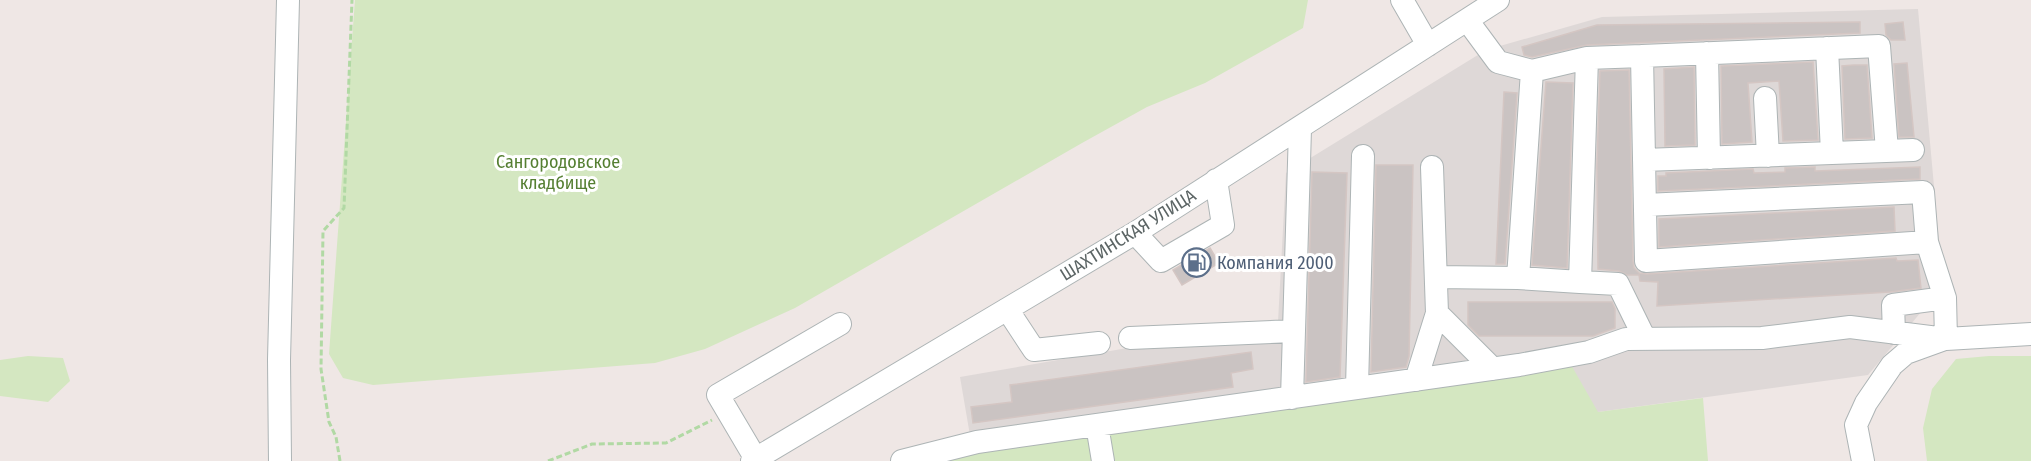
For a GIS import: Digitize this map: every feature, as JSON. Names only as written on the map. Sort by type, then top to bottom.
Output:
[{"type":"street","points":[[279,461],[282,167],[288,0]]},
{"type":"street","points":[[1402,0],[1428,45]]},
{"type":"street","name":"ШАХТИНСКАЯ УЛИЦА","points":[[755,460],[1135,233],[1498,0]]},
{"type":"street","points":[[1467,20],[1497,62],[1532,71],[1587,58],[1879,46],[1887,151]]},
{"type":"street","points":[[1827,48],[1832,153]]},
{"type":"street","points":[[1707,54],[1709,158]]},
{"type":"street","points":[[1642,56],[1646,261],[1928,242]]},
{"type":"street","points":[[1580,282],[1587,58]]},
{"type":"street","points":[[1518,278],[1532,71]]},
{"type":"street","points":[[1766,98],[1768,156]]},
{"type":"street","points":[[1292,398],[1300,129]]},
{"type":"street","points":[[1644,160],[1913,150]]},
{"type":"street","points":[[1357,388],[1364,156]]},
{"type":"street","points":[[1416,380],[1437,313],[1432,167]]},
{"type":"street","points":[[1135,233],[1161,261],[1223,225],[1216,180]]},
{"type":"street","points":[[1645,205],[1923,192],[1928,242],[1945,298],[1946,339]]},
{"type":"street","points":[[1436,277],[1518,278],[1618,284],[1645,339]]},
{"type":"street","points":[[1894,333],[1893,305],[1945,298]]},
{"type":"street","points":[[1007,309],[1034,350],[1099,343]]},
{"type":"street","points":[[1437,313],[1492,369]]},
{"type":"street","points":[[755,460],[718,395],[840,324]]},
{"type":"street","points":[[902,461],[977,442],[1492,369],[1588,352],[1626,339],[1762,338],[1850,327],[1946,339],[2031,334]]},
{"type":"street","points":[[1131,338],[1293,331]]},
{"type":"street","points":[[1863,461],[1856,424],[1866,403],[1892,365],[1906,353],[1946,339]]},
{"type":"street","points":[[1097,425],[1103,461]]},
{"type":"path","points":[[340,461],[336,437],[329,422],[321,369],[323,231],[344,208],[352,0]]},
{"type":"path","points":[[548,461],[592,444],[666,443],[728,411]]},
{"type":"shaded area","points":[[1918,9],[1943,286],[1868,375],[1598,412],[973,453],[960,377],[1278,322],[1286,173],[1486,50],[1602,17]]},
{"type":"green space","name":"Сангородовское кладбище","points":[[355,0],[1308,0],[1303,28],[1205,83],[1147,107],[795,308],[705,349],[655,363],[373,385],[343,378],[329,354]]},
{"type":"green space","points":[[28,356],[63,358],[70,381],[48,402],[0,396],[0,360]]},
{"type":"green space","points":[[2031,356],[2031,461],[1927,461],[1923,428],[1932,389],[1956,359]]},
{"type":"green space","points":[[1570,363],[1598,412],[1703,398],[1708,461],[945,461],[973,453]]},
{"type":"building","points":[[1860,22],[1860,33],[1587,45],[1532,57],[1524,55],[1522,47],[1597,25]]},
{"type":"building","points":[[1903,22],[1905,40],[1891,40],[1886,35],[1885,24]]},
{"type":"building","points":[[1813,62],[1818,140],[1783,141],[1779,81],[1748,83],[1752,142],[1722,144],[1721,66]]},
{"type":"building","points":[[1907,63],[1914,137],[1899,137],[1894,64]]},
{"type":"building","points":[[1867,65],[1872,138],[1845,139],[1842,66]]},
{"type":"building","points":[[1694,67],[1695,145],[1665,146],[1664,69]]},
{"type":"building","points":[[1629,70],[1633,261],[1634,268],[1639,273],[1896,258],[1897,261],[1918,260],[1921,288],[1890,292],[1657,306],[1658,282],[1640,281],[1639,275],[1598,269],[1597,166],[1600,71]]},
{"type":"building","points":[[1546,82],[1573,83],[1567,268],[1532,265]]},
{"type":"building","points":[[1504,92],[1517,93],[1505,264],[1496,264]]},
{"type":"building","points":[[1376,165],[1413,165],[1409,356],[1406,367],[1371,372]]},
{"type":"building","points":[[1815,167],[1815,171],[1920,167],[1920,179],[1658,191],[1658,176],[1666,176],[1666,173],[1753,169],[1754,173],[1785,172],[1785,168]]},
{"type":"building","points":[[1312,172],[1347,173],[1340,377],[1306,382]]},
{"type":"building","points":[[1894,207],[1895,231],[1659,247],[1659,219]]},
{"type":"building","points":[[1210,248],[1219,263],[1182,285],[1173,270]]},
{"type":"building","points":[[1468,302],[1612,302],[1615,309],[1615,328],[1593,336],[1479,336],[1468,325]]},
{"type":"building","points":[[1251,352],[1253,369],[1231,373],[1233,387],[973,423],[971,407],[1012,402],[1010,385]]},
{"type":"place","name":"Компания 2000","points":[[1196,263]]}]
